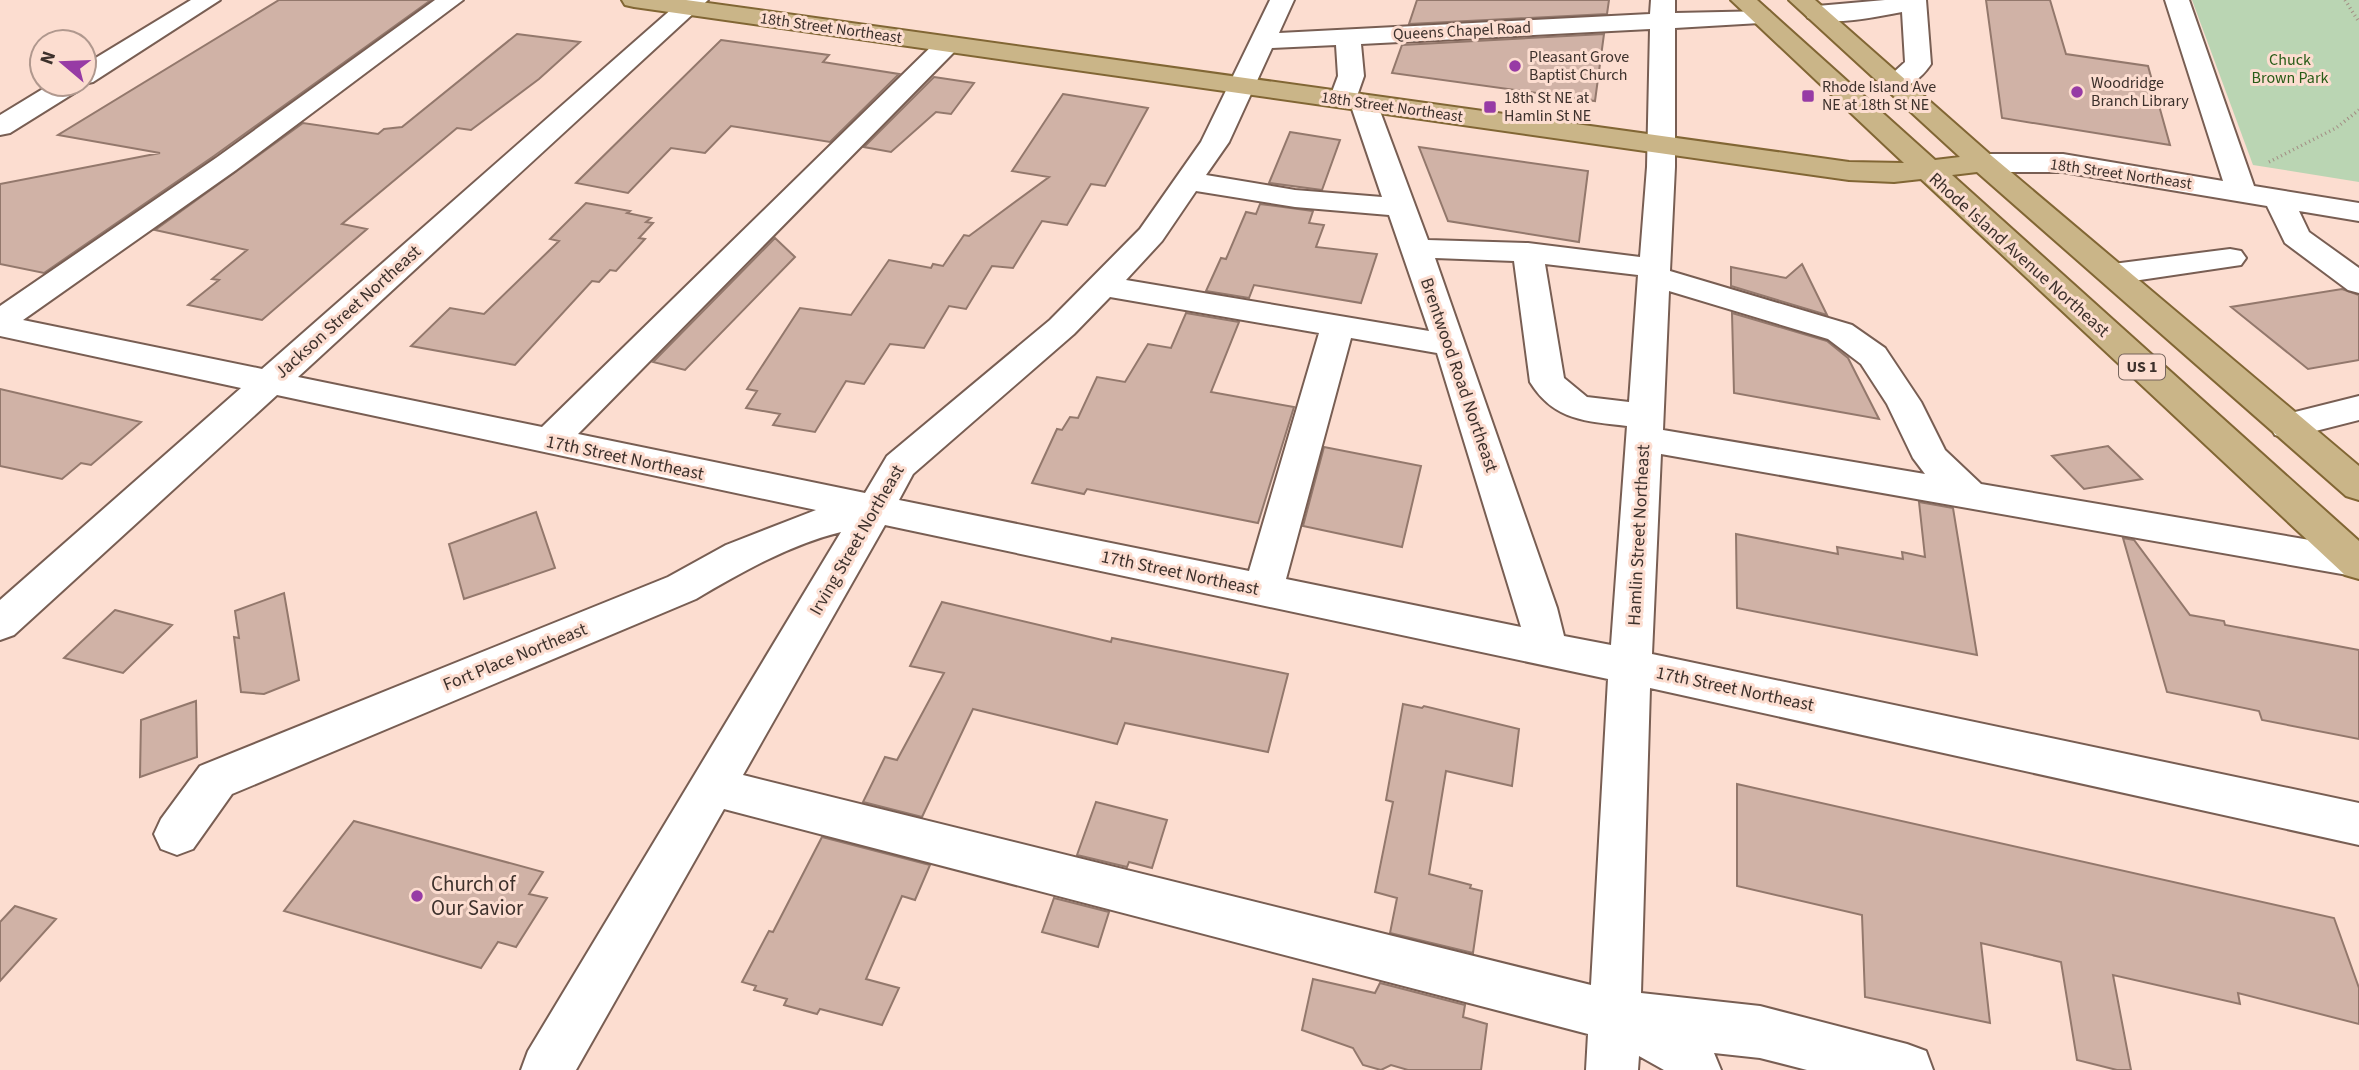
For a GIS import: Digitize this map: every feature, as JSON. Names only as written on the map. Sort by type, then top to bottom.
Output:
[{"type":"main road","name":"18th Street Northeast","points":[[634,0],[692,4],[948,44],[1878,173],[1983,163]]},
{"type":"main road","points":[[1809,6],[1983,163],[2359,487]]},
{"type":"main road","name":"Rhode Island Avenue Northeast","points":[[1751,8],[2358,563]]},
{"type":"street","points":[[98,67],[208,0]]},
{"type":"street","points":[[0,324],[451,0]]},
{"type":"street","name":"Irving Street Northeast","points":[[547,1070],[907,457],[1041,347],[1105,286],[1151,235],[1215,142],[1282,0]]},
{"type":"street","points":[[2177,0],[2242,193]]},
{"type":"street","points":[[1809,6],[1855,12],[1914,2],[1919,64],[1896,82]]},
{"type":"street","name":"Jackson Street Northeast","points":[[0,624],[16,591],[269,382],[692,4]]},
{"type":"street","points":[[1662,11],[1751,8]]},
{"type":"street","name":"Queens Chapel Road","points":[[1264,41],[1348,36],[1473,20],[1662,11]]},
{"type":"street","name":"Hamlin Street Northeast","points":[[1612,1070],[1630,666],[1662,145],[1662,11]]},
{"type":"street","points":[[1348,36],[1353,101]]},
{"type":"street","points":[[548,442],[948,44]]},
{"type":"street","points":[[0,127],[47,98]]},
{"type":"street","name":"Brentwood Road Northeast","points":[[1353,101],[1401,206],[1451,345],[1537,608],[1546,649]]},
{"type":"street","name":"18th Street Northeast","points":[[1983,163],[2063,163],[2359,212]]},
{"type":"street","points":[[1190,181],[1254,194],[1339,205],[1401,206]]},
{"type":"street","points":[[2279,199],[2295,237],[2359,283]]},
{"type":"street","points":[[1416,249],[1453,247],[1528,252],[1655,272],[1840,332],[1873,356],[1904,402],[1931,458],[1970,496]]},
{"type":"street","points":[[1528,252],[1547,382],[1577,408],[1646,428],[1970,496],[2358,563]]},
{"type":"street","points":[[2113,274],[2230,258]]},
{"type":"street","points":[[1105,286],[1451,345]]},
{"type":"street","name":"17th Street Northeast","points":[[0,324],[548,442],[1630,666],[2359,824]]},
{"type":"street","points":[[1263,590],[1338,326]]},
{"type":"street","points":[[2288,426],[2359,408]]},
{"type":"street","name":"Fort Place Northeast","points":[[177,834],[216,780],[682,588],[740,555],[808,526],[876,510]]},
{"type":"street","points":[[713,787],[1615,1016],[1760,1032],[1907,1070]]},
{"type":"street","points":[[1615,1016],[1681,1050],[1695,1070]]},
{"type":"path","points":[[2345,0],[2359,22]]},
{"type":"path","points":[[2260,166],[2336,128],[2359,110]]},
{"type":"green space","name":"Chuck Brown Park","points":[[2192,0],[2359,0],[2359,182],[2253,165]]},
{"type":"building","points":[[279,0],[431,0],[214,156],[44,273],[0,264],[0,184],[160,153],[58,135]]},
{"type":"building","points":[[1417,0],[1609,0],[1607,14],[1409,24]]},
{"type":"building","name":"Woodridge Branch Library","points":[[1986,0],[2050,0],[2066,54],[2148,66],[2170,145],[2002,118]]},
{"type":"building","points":[[517,34],[580,42],[539,79],[471,130],[457,128],[342,224],[367,229],[262,320],[188,305],[219,280],[212,279],[247,250],[155,230],[303,123],[378,134],[384,129],[402,127]]},
{"type":"building","points":[[1604,34],[1595,101],[1392,73],[1402,45]]},
{"type":"building","points":[[721,40],[829,55],[823,62],[899,74],[830,142],[731,126],[705,153],[671,148],[628,193],[576,183]]},
{"type":"building","points":[[934,77],[974,83],[951,114],[936,112],[891,152],[864,147]]},
{"type":"building","points":[[1063,94],[1148,108],[1105,186],[1091,184],[1067,225],[1042,221],[1013,268],[992,266],[966,309],[949,306],[924,348],[890,344],[864,384],[846,381],[815,432],[773,425],[780,414],[746,408],[757,391],[747,389],[800,308],[851,315],[889,260],[931,268],[933,264],[943,266],[964,235],[969,236],[1049,177],[1012,171]]},
{"type":"building","points":[[1290,132],[1340,140],[1322,190],[1269,183]]},
{"type":"building","points":[[1419,147],[1588,171],[1579,242],[1448,221]]},
{"type":"building","points":[[586,203],[630,211],[627,213],[651,218],[646,222],[653,223],[639,238],[645,239],[616,271],[610,270],[599,282],[592,281],[515,365],[411,346],[450,308],[484,314],[559,241],[550,239]]},
{"type":"building","points":[[1260,204],[1313,211],[1309,223],[1324,225],[1316,247],[1377,254],[1361,303],[1254,285],[1249,298],[1206,291],[1221,258],[1226,259],[1246,212],[1256,214]]},
{"type":"building","points":[[775,238],[795,257],[685,370],[653,362]]},
{"type":"building","points":[[1802,264],[1827,315],[1731,286],[1731,267],[1786,278]]},
{"type":"building","points":[[2342,289],[2359,295],[2359,360],[2308,369],[2231,307]]},
{"type":"building","points":[[1186,313],[1239,322],[1211,392],[1294,407],[1258,523],[1087,489],[1084,494],[1032,483],[1057,429],[1062,430],[1070,417],[1078,418],[1097,377],[1125,382],[1148,344],[1171,348]]},
{"type":"building","points":[[1732,313],[1827,341],[1848,358],[1879,419],[1734,393]]},
{"type":"building","points":[[0,389],[141,422],[91,465],[81,463],[62,479],[0,466]]},
{"type":"building","points":[[2108,446],[2142,479],[2084,489],[2052,456]]},
{"type":"building","points":[[1324,447],[1421,466],[1402,547],[1303,526]]},
{"type":"building","points":[[1919,502],[1953,508],[1977,655],[1737,608],[1736,534],[1838,554],[1837,547],[1903,559],[1902,552],[1925,557]]},
{"type":"building","points":[[536,512],[555,568],[464,599],[449,544]]},
{"type":"building","points":[[2123,538],[2134,540],[2190,615],[2224,621],[2225,625],[2359,650],[2359,739],[2262,720],[2259,711],[2167,692]]},
{"type":"building","points":[[284,593],[299,680],[264,694],[241,692],[234,637],[239,638],[235,611]]},
{"type":"building","points":[[942,602],[1111,642],[1112,638],[1288,674],[1268,752],[1125,723],[1117,744],[973,709],[922,817],[863,802],[885,757],[897,760],[944,673],[910,666]]},
{"type":"building","points":[[115,610],[172,625],[123,673],[64,658]]},
{"type":"building","points":[[196,701],[197,757],[140,777],[141,720]]},
{"type":"building","points":[[1403,704],[1422,708],[1424,706],[1519,729],[1512,786],[1446,771],[1429,874],[1471,885],[1470,888],[1482,891],[1473,953],[1390,933],[1397,898],[1375,892],[1393,802],[1386,800]]},
{"type":"building","points":[[1737,784],[2334,918],[2359,988],[2359,1024],[2238,993],[2240,1004],[2113,975],[2131,1070],[2117,1070],[2077,1060],[2061,962],[1981,943],[1990,1023],[1865,997],[1862,915],[1737,886]]},
{"type":"building","points":[[1096,802],[1167,820],[1152,868],[1129,862],[1127,867],[1077,855]]},
{"type":"building","name":"Church of Our Savior","points":[[354,821],[543,872],[529,894],[547,898],[516,947],[498,942],[481,968],[284,911]]},
{"type":"building","points":[[822,837],[930,865],[915,900],[902,896],[866,979],[899,988],[882,1025],[820,1009],[817,1014],[784,1005],[787,999],[754,990],[756,986],[742,982],[769,931],[773,932]]},
{"type":"building","points":[[1054,898],[1109,912],[1098,947],[1042,932]]},
{"type":"building","points":[[15,906],[56,919],[0,981],[0,922]]},
{"type":"building","points":[[1313,979],[1375,993],[1380,983],[1465,1005],[1463,1017],[1487,1024],[1481,1070],[1408,1070],[1391,1065],[1381,1070],[1363,1065],[1353,1048],[1302,1030]]},
{"type":"place","name":"Pleasant Grove Baptist Church","points":[[1515,66]]},
{"type":"place","name":"Woodridge Branch Library","points":[[2077,92]]},
{"type":"place","name":"Rhode Island Ave NE at 18th St NE","points":[[1808,96]]},
{"type":"place","name":"18th St NE at Hamlin St NE","points":[[1490,107]]},
{"type":"place","name":"Church of Our Savior","points":[[417,896]]}]
